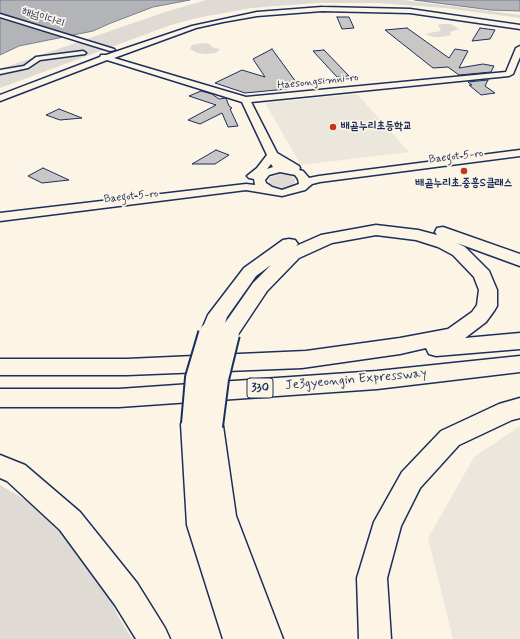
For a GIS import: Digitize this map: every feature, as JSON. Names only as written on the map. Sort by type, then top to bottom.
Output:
[{"type":"highway","points":[[239,639],[201,525],[202,425],[217,379],[219,334],[218,315],[250,272],[287,245],[319,232],[359,225],[392,223],[446,233],[520,260]]},
{"type":"highway","points":[[219,334],[260,287],[293,254],[328,239],[376,230],[418,235],[444,243],[459,251],[483,275],[488,290],[487,306],[479,317],[454,336],[400,346],[302,360]]},
{"type":"highway","name":"Je3gyeongin Expressway","points":[[0,367],[127,367],[302,360],[520,341]]},
{"type":"highway","name":"Je3gyeongin Expressway","points":[[0,398],[119,398],[377,380],[520,364]]},
{"type":"highway","points":[[375,639],[372,578],[388,522],[411,480],[450,438],[507,411],[520,408]]},
{"type":"highway","points":[[202,425],[222,516],[267,639]]},
{"type":"highway","points":[[0,466],[16,473],[70,521],[126,594],[154,639]]},
{"type":"street","points":[[0,90],[188,23],[244,11],[285,6],[335,4],[404,7],[464,12],[520,19]]},
{"type":"street","points":[[0,98],[194,27],[223,20],[289,10],[372,8],[410,11],[520,27]]},
{"type":"street","name":"해넘이다리","points":[[0,15],[79,41],[112,50]]},
{"type":"street","name":"Haesongsimni-ro","points":[[97,55],[246,100],[512,76],[520,48]]},
{"type":"street","points":[[0,72],[24,67],[38,58],[84,53]]},
{"type":"street","points":[[246,100],[279,169]]},
{"type":"street","name":"Baegot 5-ro","points":[[133,200],[246,187],[265,189],[274,192],[289,192],[296,191],[304,184],[319,178],[351,172],[520,150]]},
{"type":"street","name":"Baegot 5-ro","points":[[0,218],[231,185],[251,181],[261,177],[265,173],[279,169],[315,174],[351,172],[520,153]]},
{"type":"street","points":[[272,155],[290,166],[308,171],[351,172]]},
{"type":"street","points":[[133,200],[239,182],[256,174],[272,155]]},
{"type":"street","points":[[297,172],[303,177],[304,184]]},
{"type":"street","name":"Baegot 5-ro","points":[[0,212],[247,190],[258,190],[274,195],[292,196],[319,182],[351,172]]},
{"type":"street","points":[[261,177],[260,184],[265,189]]},
{"type":"shaded area","points":[[0,0],[190,0],[153,7],[93,31],[19,46],[0,55]]},
{"type":"shaded area","points":[[206,0],[403,0],[520,15],[520,18],[445,8],[377,3],[317,3],[251,8],[197,18],[171,25],[0,88],[0,69],[165,12]]},
{"type":"shaded area","points":[[415,0],[520,0],[520,11],[491,10]]},
{"type":"shaded area","points":[[440,24],[451,24],[459,29],[450,32],[451,35],[442,37],[433,37],[425,34],[440,31],[441,29],[438,26]]},
{"type":"shaded area","points":[[203,43],[220,49],[216,53],[206,54],[197,53],[190,49],[192,45]]},
{"type":"shaded area","name":"배곧누리초등학교","points":[[357,94],[409,152],[301,165],[265,103]]},
{"type":"shaded area","points":[[280,174],[292,176],[295,179],[295,183],[290,187],[282,188],[269,184],[269,178]]},
{"type":"shaded area","points":[[520,426],[520,639],[453,639],[428,538],[474,457]]},
{"type":"shaded area","points":[[0,485],[31,503],[57,522],[105,587],[118,616],[132,639],[0,639]]},
{"type":"building","points":[[337,17],[349,17],[354,28],[342,29]]},
{"type":"building","points":[[407,28],[449,58],[455,49],[468,51],[459,68],[483,64],[494,66],[491,72],[459,75],[448,67],[433,68],[385,30]]},
{"type":"building","points":[[480,28],[495,30],[490,39],[472,41]]},
{"type":"building","points":[[272,49],[296,82],[286,83],[289,87],[285,88],[287,89],[245,93],[215,83],[242,70],[265,77],[253,59]]},
{"type":"building","points":[[324,50],[349,76],[337,77],[313,51]]},
{"type":"building","points":[[488,80],[485,86],[495,93],[481,95],[469,85],[472,85],[468,82]]},
{"type":"building","points":[[201,91],[212,94],[219,99],[226,98],[229,106],[232,108],[230,109],[238,126],[228,127],[222,113],[200,124],[188,120],[216,105],[189,96]]},
{"type":"building","points":[[59,109],[82,118],[60,120],[46,115]]},
{"type":"building","points":[[216,150],[229,155],[215,164],[192,164]]},
{"type":"building","points":[[43,168],[69,180],[42,183],[28,176]]},
{"type":"place","name":"배곧누리초등학교","points":[[333,127]]},
{"type":"place","name":"배곧누리초.중흥S클래스","points":[[464,171]]}]
